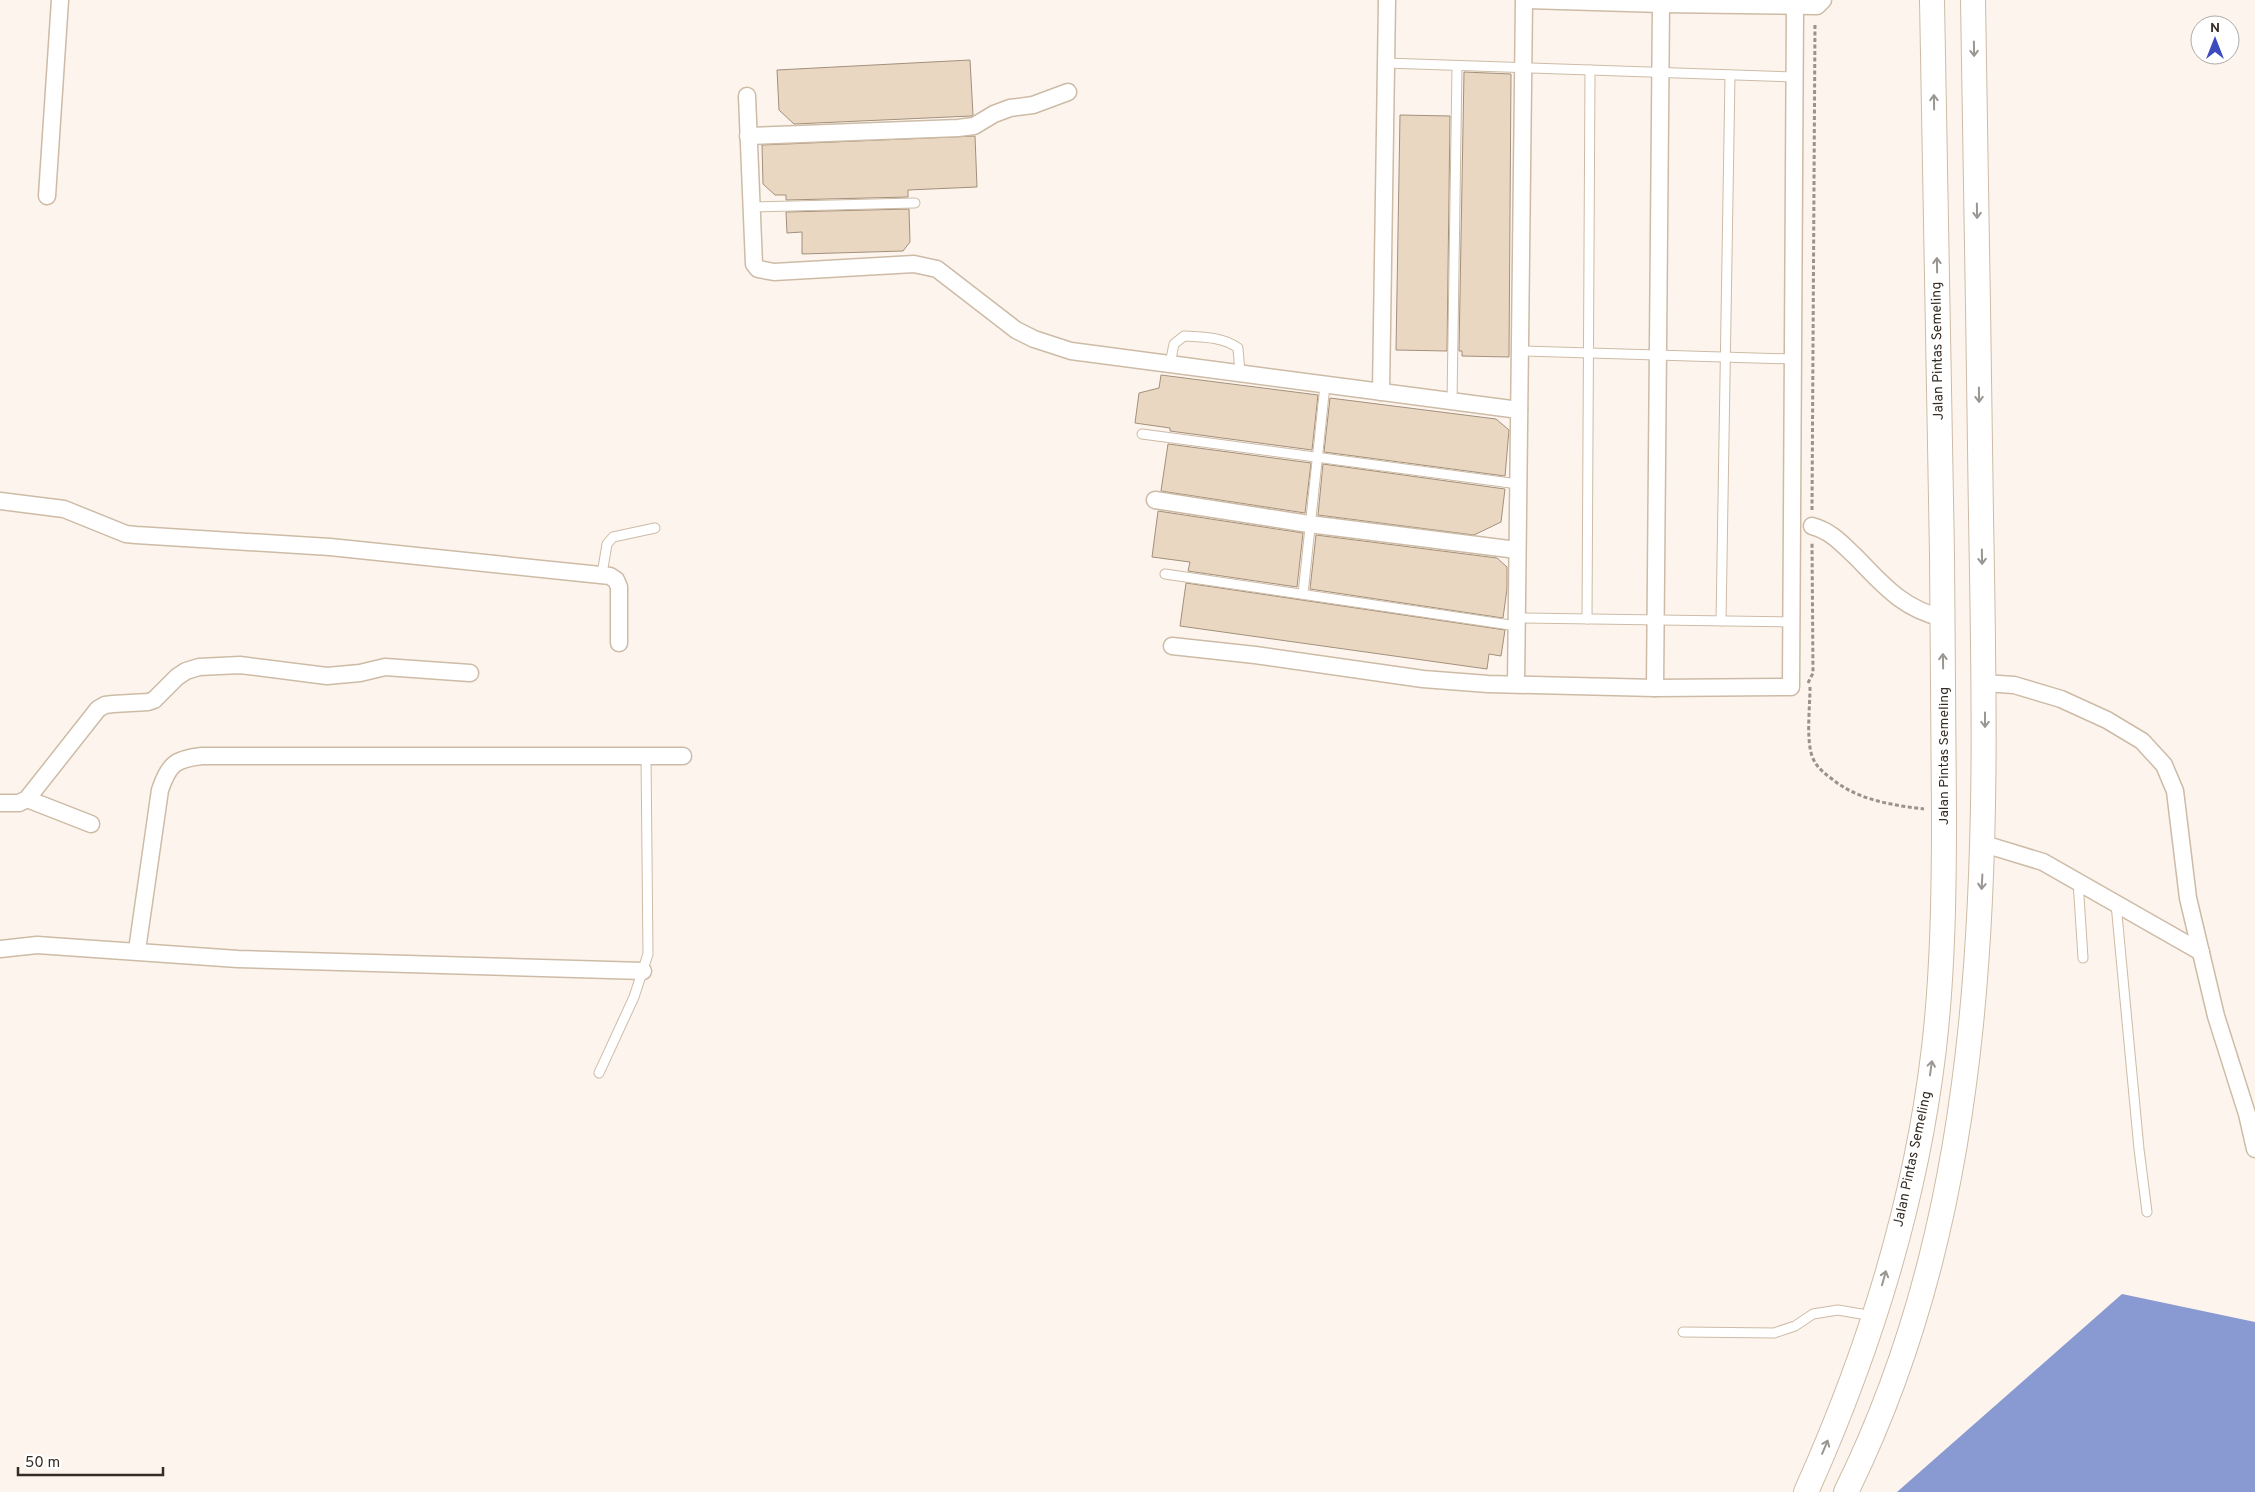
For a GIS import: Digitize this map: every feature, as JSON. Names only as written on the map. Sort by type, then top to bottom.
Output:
[{"type":"main road","name":"Jalan Pintas Semeling","points":[[1806,1492],[1832,1430],[1873,1316],[1913,1170],[1934,1050],[1941,962],[1944,810],[1932,0]]},
{"type":"main road","points":[[1846,1492],[1884,1406],[1910,1329],[1931,1252],[1964,1093],[1973,1008],[1984,844],[1984,683],[1973,0]]},
{"type":"street","points":[[47,196],[60,0]]},
{"type":"street","points":[[1381,392],[1387,0]]},
{"type":"street","points":[[1516,684],[1525,0],[1794,6],[1820,3]]},
{"type":"street","points":[[1656,688],[1661,4]]},
{"type":"street","points":[[1172,646],[1423,679],[1656,688],[1791,687],[1791,359],[1796,77],[1794,6]]},
{"type":"street","points":[[748,136],[974,126],[994,114],[1010,108],[1033,105],[1068,92]]},
{"type":"street","points":[[747,96],[750,207],[754,264],[758,269],[774,272],[914,264],[927,265],[937,269],[1016,330],[1034,339],[1071,351],[1519,410]]},
{"type":"street","points":[[1155,500],[1309,524],[1517,550]]},
{"type":"street","points":[[0,501],[64,509],[79,513],[114,529],[136,535],[330,547],[602,574],[616,580],[619,587],[619,643]]},
{"type":"street","points":[[1812,526],[1836,537],[1890,592],[1913,608],[1942,618]]},
{"type":"street","points":[[0,803],[18,803],[27,799],[98,709],[104,705],[154,700],[186,670],[199,667],[240,665],[327,676],[360,673],[385,667],[470,673]]},
{"type":"street","points":[[1984,683],[2014,685],[2061,699],[2107,720],[2142,741],[2164,765],[2175,791],[2188,898],[2216,1016],[2247,1114],[2255,1149]]},
{"type":"street","points":[[137,950],[160,790],[168,768],[176,762],[202,756],[683,756]]},
{"type":"street","points":[[27,799],[91,824]]},
{"type":"street","points":[[1984,844],[2043,862],[2201,952]]},
{"type":"street","points":[[0,949],[38,945],[137,950],[238,959],[643,970]]},
{"type":"lane","points":[[1386,63],[1796,77]]},
{"type":"lane","points":[[1452,402],[1457,66]]},
{"type":"lane","points":[[1587,619],[1590,70]]},
{"type":"lane","points":[[1721,621],[1730,75]]},
{"type":"lane","points":[[750,207],[915,204]]},
{"type":"lane","points":[[1170,364],[1174,344],[1184,336],[1203,337],[1230,342],[1238,348],[1240,373]]},
{"type":"lane","points":[[1520,351],[1791,359]]},
{"type":"lane","points":[[1303,594],[1325,385]]},
{"type":"lane","points":[[1142,434],[1518,484]]},
{"type":"lane","points":[[602,574],[607,544],[612,536],[655,528]]},
{"type":"lane","points":[[1166,574],[1517,622],[1587,619],[1791,622]]},
{"type":"lane","points":[[599,1073],[634,997],[648,954],[646,756]]},
{"type":"lane","points":[[2078,881],[2083,958]]},
{"type":"lane","points":[[2116,904],[2138,1139],[2147,1212]]},
{"type":"lane","points":[[1683,1332],[1774,1333],[1794,1326],[1813,1314],[1838,1310],[1873,1316]]},
{"type":"path","points":[[1820,3],[1812,526],[1813,673],[1810,682],[1812,756],[1819,769],[1845,790],[1865,798],[1889,804],[1944,810]]},
{"type":"path","points":[[1791,687],[1806,685],[1810,682]]},
{"type":"water","points":[[2122,1294],[2255,1322],[2255,1492],[1897,1492]]},
{"type":"building","points":[[970,60],[973,115],[971,116],[794,124],[779,110],[777,70]]},
{"type":"building","points":[[1464,72],[1511,74],[1509,357],[1462,356],[1462,351],[1459,351]]},
{"type":"building","points":[[1400,115],[1450,116],[1447,351],[1396,350]]},
{"type":"building","points":[[975,136],[977,187],[908,190],[908,197],[786,200],[786,195],[775,195],[763,184],[762,145]]},
{"type":"building","points":[[909,209],[910,242],[903,251],[802,254],[802,232],[787,233],[786,212]]},
{"type":"building","points":[[1161,375],[1318,395],[1312,450],[1170,431],[1170,428],[1135,423],[1139,393],[1159,388]]},
{"type":"building","points":[[1330,398],[1496,419],[1509,430],[1505,476],[1324,452]]},
{"type":"building","points":[[1168,444],[1311,463],[1305,513],[1161,491]]},
{"type":"building","points":[[1323,464],[1505,489],[1501,522],[1474,535],[1318,515]]},
{"type":"building","points":[[1158,511],[1303,533],[1297,587],[1188,571],[1190,562],[1152,557]]},
{"type":"building","points":[[1316,535],[1497,558],[1507,567],[1507,589],[1503,618],[1310,589]]},
{"type":"building","points":[[1186,583],[1505,630],[1501,656],[1489,654],[1487,669],[1180,626]]}]
